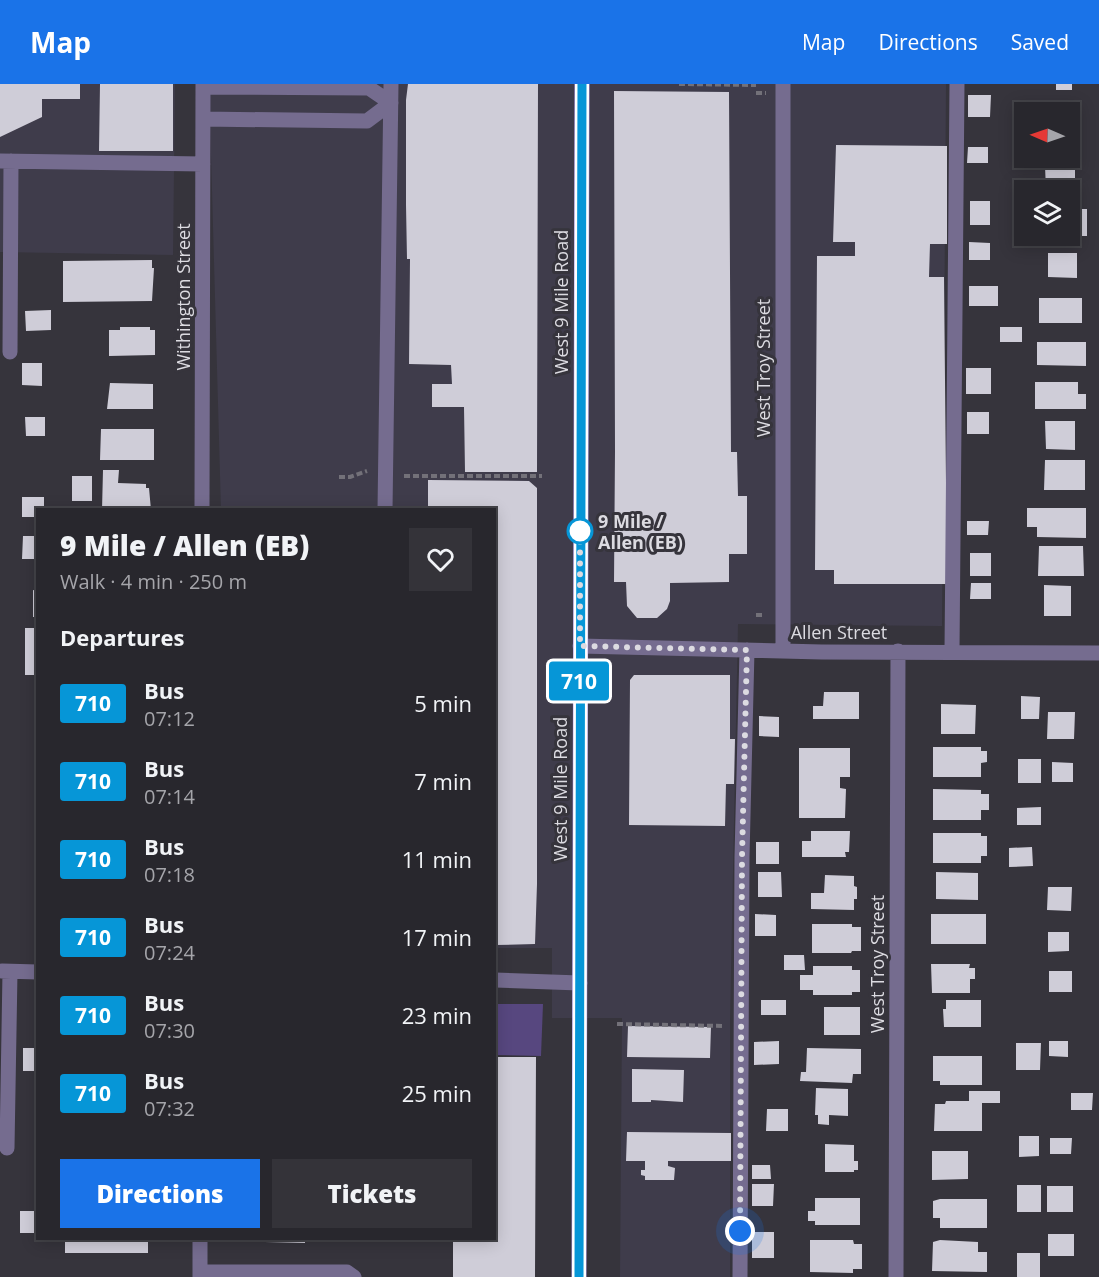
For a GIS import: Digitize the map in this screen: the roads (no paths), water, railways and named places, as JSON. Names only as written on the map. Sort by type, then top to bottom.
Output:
[{"type":"main road","name":"West 9 Mile Road","points":[[579,1277],[582,84]]},
{"type":"street","points":[[385,508],[391,84]]},
{"type":"street","name":"West Troy Street","points":[[783,84],[783,651]]},
{"type":"street","points":[[952,651],[957,84]]},
{"type":"street","points":[[203,86],[369,88],[391,103]]},
{"type":"street","name":"Withington Street","points":[[202,508],[203,86]]},
{"type":"street","points":[[203,119],[367,121],[391,103]]},
{"type":"street","points":[[10,352],[5,161],[203,164]]},
{"type":"street","name":"Allen Street","points":[[580,646],[783,651],[1099,653]]},
{"type":"street","points":[[740,1277],[742,868],[747,650]]},
{"type":"street","name":"West Troy Street","points":[[896,1277],[898,651]]},
{"type":"street","points":[[7,1148],[5,971],[36,972]]},
{"type":"street","points":[[496,980],[580,983]]},
{"type":"street","points":[[200,1240],[200,1274],[346,1272],[354,1277]]},
{"type":"place","name":"9 Mile / Allen (EB)","points":[[580,531]]}]
